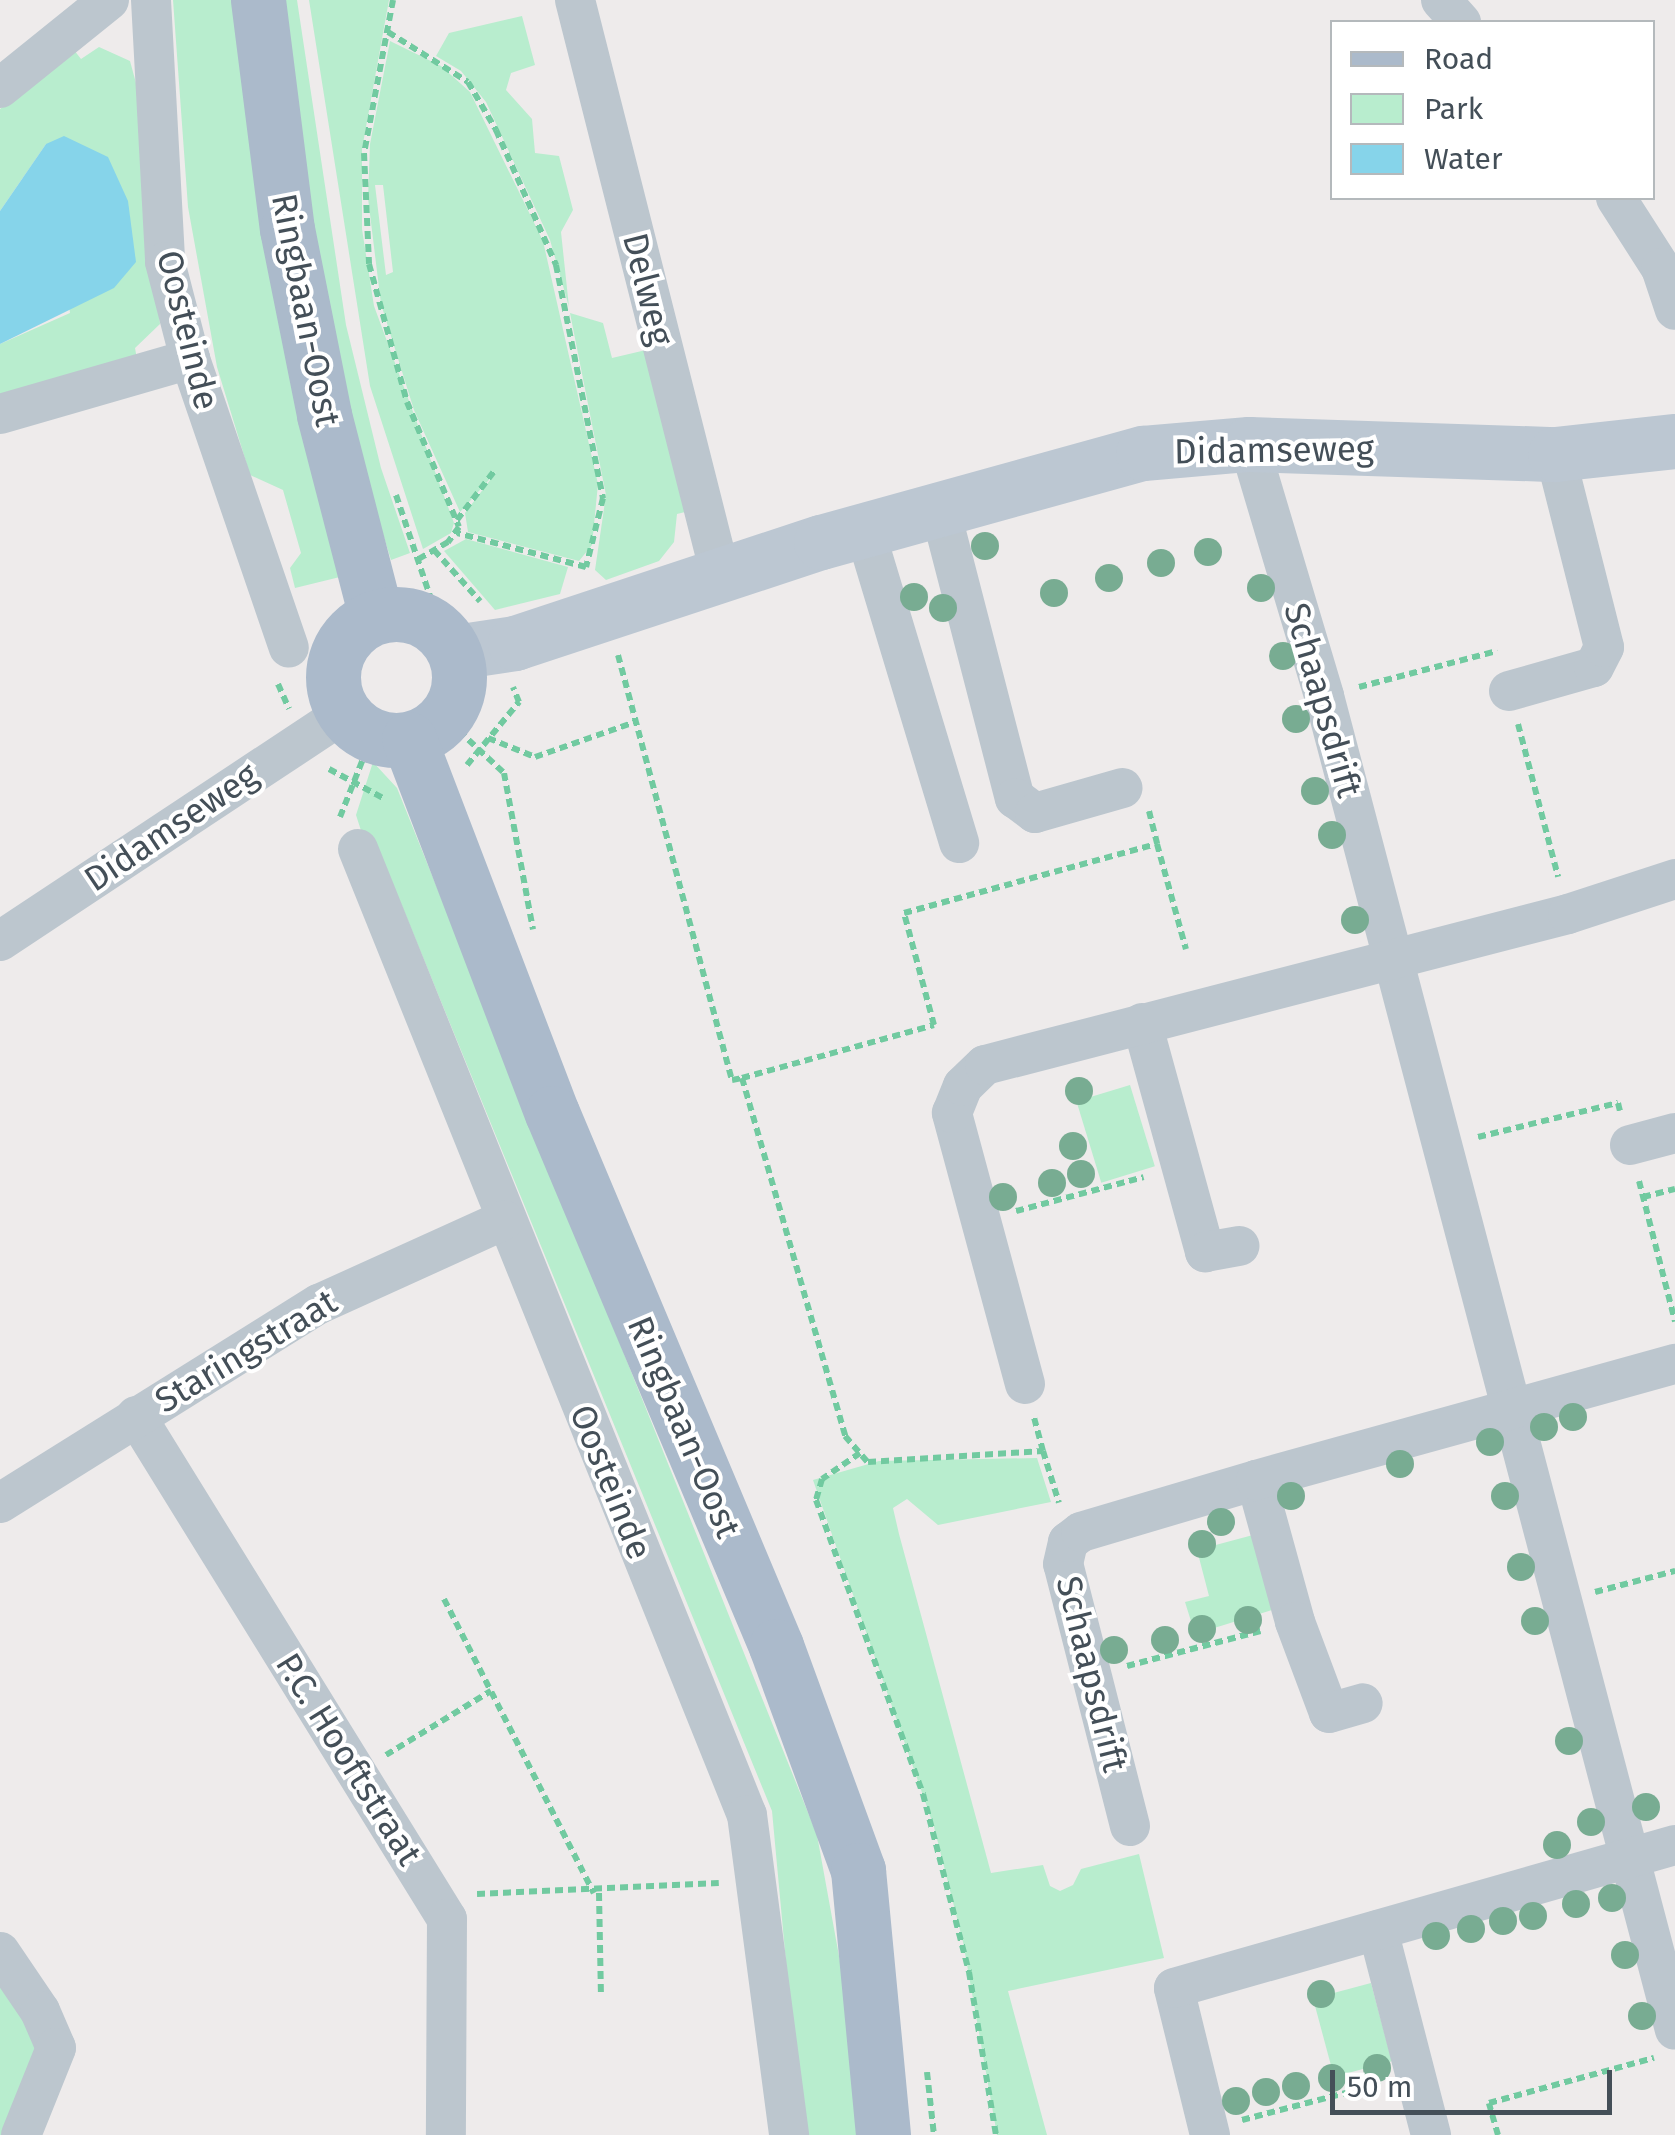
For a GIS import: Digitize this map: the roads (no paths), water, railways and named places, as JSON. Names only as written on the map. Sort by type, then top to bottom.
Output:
[{"type":"main road","name":"Ringbaan-Oost","points":[[258,0],[286,228],[373,607]]},
{"type":"main road","points":[[373,607],[430,623],[465,652],[455,703],[442,722],[372,738],[334,682],[337,652],[373,607]]},
{"type":"main road","name":"Ringbaan-Oost","points":[[372,738],[552,1113],[776,1646],[858,1870],[883,2135]]},
{"type":"street","points":[[0,88],[109,0]]},
{"type":"street","name":"Oosteinde","points":[[151,0],[165,262],[190,359],[288,648]]},
{"type":"street","name":"Delweg","points":[[575,0],[722,578]]},
{"type":"street","points":[[1441,0],[1460,20]]},
{"type":"street","points":[[1617,200],[1661,268],[1675,310]]},
{"type":"street","points":[[0,414],[190,359]]},
{"type":"street","name":"Didamseweg","points":[[465,652],[604,616],[864,530],[1144,453],[1249,444],[1555,454],[1675,441]]},
{"type":"street","name":"Schaapsdrift","points":[[1249,444],[1324,696],[1675,2030]]},
{"type":"street","points":[[1510,691],[1594,667],[1604,647],[1555,454]]},
{"type":"street","points":[[940,509],[1014,798],[1035,813],[1124,788]]},
{"type":"street","points":[[864,530],[959,843]]},
{"type":"street","name":"Didamseweg","points":[[0,941],[372,738]]},
{"type":"street","name":"Oosteinde","points":[[358,849],[504,1220],[747,1815],[788,2135]]},
{"type":"street","points":[[1025,1384],[952,1113],[962,1086],[984,1066],[1672,890]]},
{"type":"street","points":[[1142,1023],[1205,1252],[1239,1246]]},
{"type":"street","points":[[1630,1145],[1675,1133]]},
{"type":"street","name":"Staringstraat","points":[[0,1503],[319,1304],[504,1220]]},
{"type":"street","name":"Schaapsdrift","points":[[1130,1826],[1064,1564],[1071,1540],[1256,1480],[1675,1364]]},
{"type":"street","name":"P.C. Hooftstraat","points":[[136,1416],[447,1918],[446,2135]]},
{"type":"street","points":[[1256,1480],[1295,1622],[1329,1713],[1363,1703]]},
{"type":"street","points":[[1209,2132],[1174,1988],[1675,1845]]},
{"type":"street","points":[[1378,1930],[1431,2135]]},
{"type":"street","points":[[0,1952],[40,2011],[56,2048],[21,2135]]},
{"type":"water","points":[[64,136],[108,157],[128,201],[136,262],[114,288],[0,344],[0,211],[46,144]]}]
